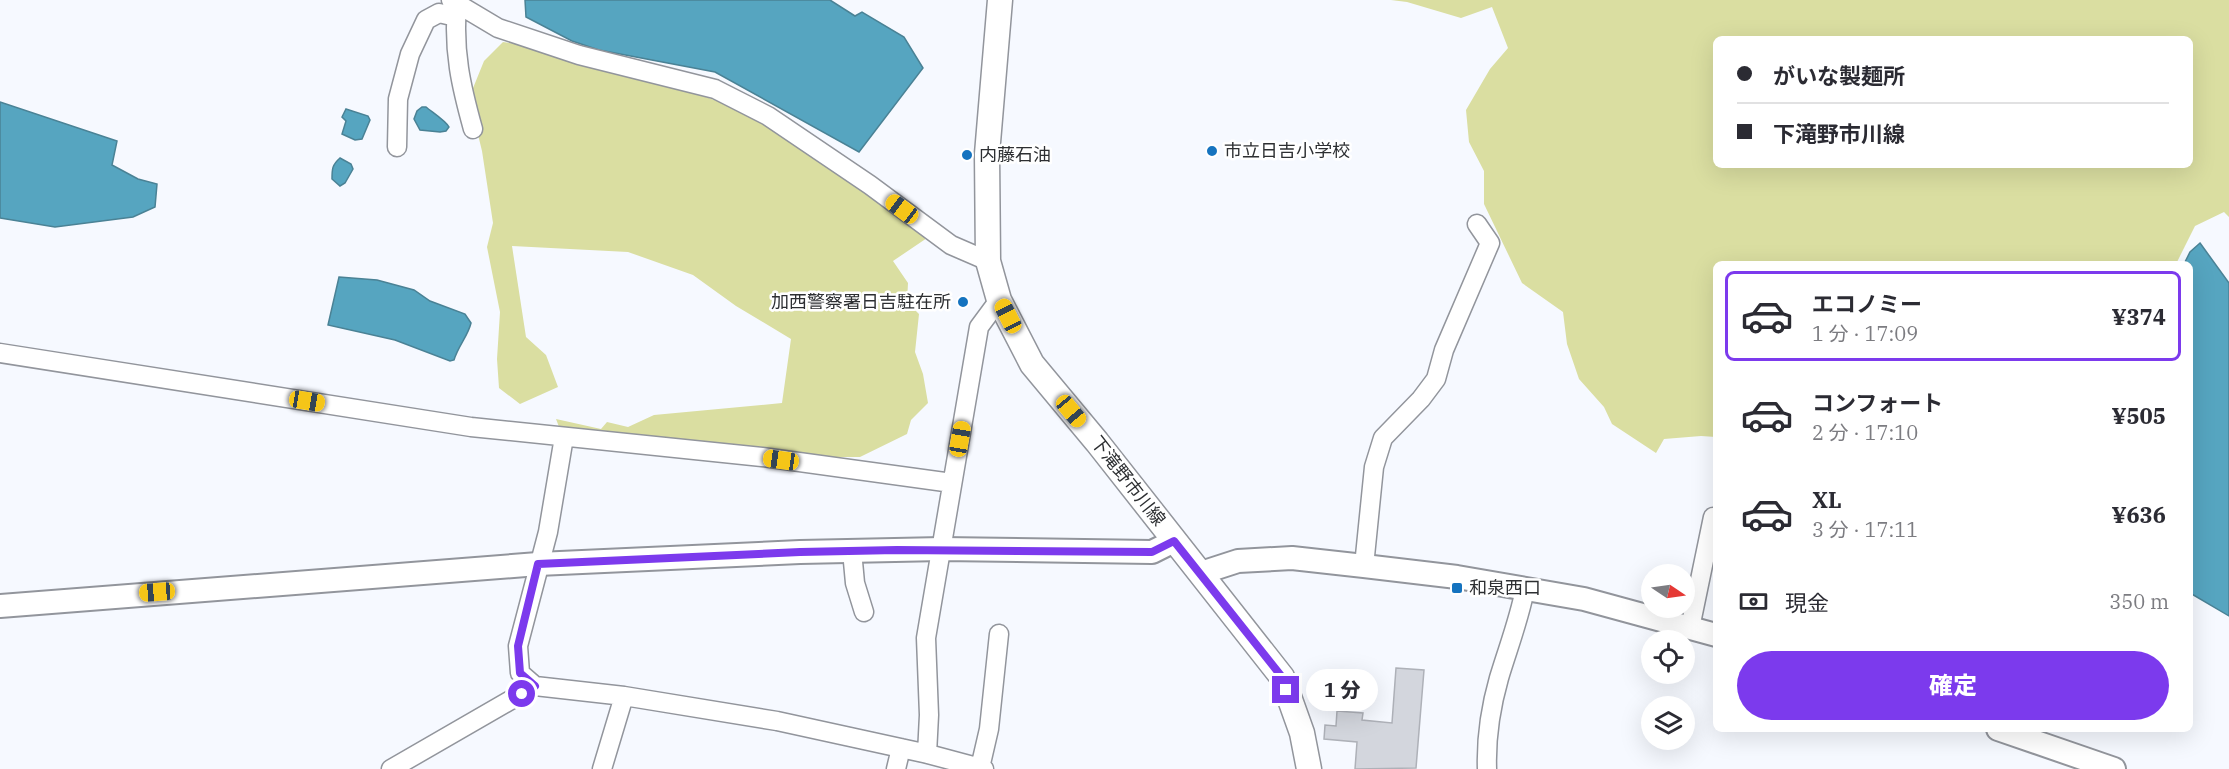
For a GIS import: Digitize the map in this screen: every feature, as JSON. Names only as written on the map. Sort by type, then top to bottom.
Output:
[{"type":"main road","name":"下滝野市川線","points":[[1000,0],[987,154],[988,261],[999,300],[1032,364],[1097,442],[1282,677],[1302,733],[1309,769]]},
{"type":"street","points":[[397,147],[398,99],[410,54],[426,20],[455,7],[498,28],[579,55],[715,89],[768,116],[870,185],[951,245],[988,261]]},
{"type":"street","points":[[455,7],[460,83],[473,129]]},
{"type":"street","points":[[1364,566],[1374,467],[1383,438],[1421,399],[1436,379],[1444,350],[1490,243],[1477,224]]},
{"type":"street","points":[[927,754],[929,715],[926,638],[979,327],[999,300]]},
{"type":"street","points":[[0,353],[471,427],[762,457],[952,483]]},
{"type":"street","points":[[564,437],[548,532],[518,646],[520,673],[535,686],[624,696],[777,721],[927,754],[982,769],[989,729],[999,634]]},
{"type":"street","points":[[1690,628],[1713,517]]},
{"type":"street","points":[[0,606],[38,601],[538,564],[942,549],[1152,552],[1174,541]]},
{"type":"street","points":[[852,551],[855,583],[864,612]]},
{"type":"street","points":[[1201,573],[1238,561],[1292,558],[1364,566],[1456,577],[1584,599],[1713,634]]},
{"type":"street","points":[[1486,769],[1493,704],[1499,677],[1520,614],[1525,589]]},
{"type":"street","points":[[391,769],[535,686]]},
{"type":"street","points":[[602,769],[624,696]]},
{"type":"street","points":[[2007,732],[2114,769]]},
{"type":"street","points":[[896,769],[901,748]]},
{"type":"green space","points":[[1391,0],[2229,0],[2229,217],[2224,212],[2195,226],[2178,261],[1713,261],[1713,437],[1664,439],[1656,453],[1612,424],[1604,407],[1579,379],[1567,344],[1563,312],[1522,283],[1484,204],[1484,171],[1469,142],[1466,110],[1490,69],[1508,48],[1492,7],[1461,18],[1407,2]]},
{"type":"green space","points":[[503,42],[539,48],[574,58],[743,111],[822,160],[927,238],[893,261],[908,283],[907,302],[919,314],[915,352],[923,374],[928,403],[911,420],[907,434],[860,457],[800,457],[561,432],[556,419],[601,429],[607,422],[628,427],[654,415],[782,403],[791,339],[736,306],[693,275],[628,252],[512,246],[526,337],[546,355],[558,387],[520,404],[499,388],[497,359],[500,312],[487,247],[493,223],[482,151],[469,98],[484,61]]},
{"type":"water","points":[[525,0],[830,0],[855,16],[862,12],[904,37],[923,68],[859,152],[715,72],[599,50],[572,41],[526,17]]},
{"type":"water","points":[[0,102],[117,141],[112,165],[138,179],[157,184],[155,207],[133,217],[55,227],[0,218]]},
{"type":"water","points":[[426,107],[445,122],[449,127],[446,131],[420,130],[414,119],[417,111]]},
{"type":"water","points":[[346,109],[368,116],[370,120],[362,139],[355,140],[342,134],[346,121],[342,117]]},
{"type":"water","points":[[340,158],[351,164],[353,169],[345,183],[340,186],[332,179],[333,167]]},
{"type":"water","points":[[2200,243],[2229,283],[2229,616],[2193,595],[2193,261],[2186,261],[2190,252]]},
{"type":"water","points":[[339,277],[377,280],[414,290],[430,301],[465,314],[471,323],[454,360],[450,361],[395,340],[328,325]]},
{"type":"building","points":[[1396,668],[1424,670],[1416,768],[1355,769],[1357,742],[1324,739],[1325,725],[1336,726],[1337,711],[1363,713],[1362,720],[1392,723]]},
{"type":"place","name":"市立日吉小学校","points":[[1212,151]]},
{"type":"place","name":"内藤石油","points":[[967,155]]},
{"type":"place","name":"加西警察署日吉駐在所","points":[[963,302]]},
{"type":"place","name":"和泉西口","points":[[1457,588]]},
{"type":"route","points":[[522,694],[535,686],[520,673],[518,646],[538,564],[800,552],[942,549],[1152,552],[1174,541],[1282,677],[1286,690]]}]
